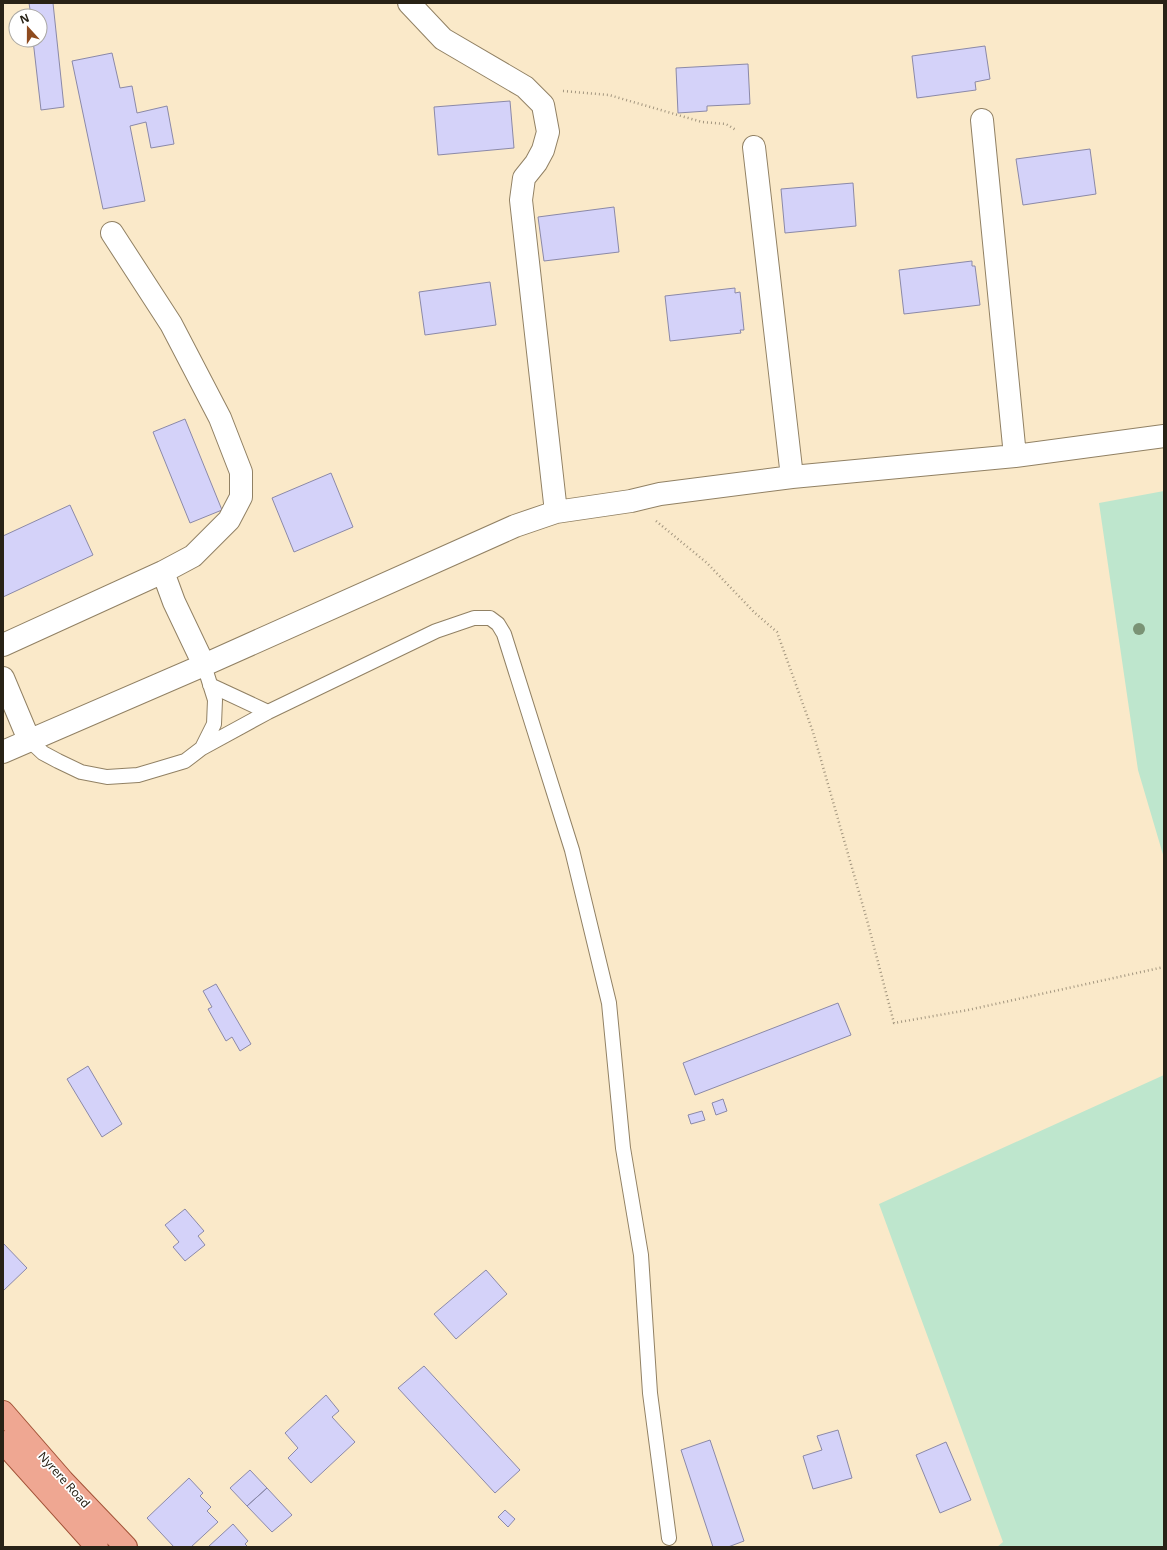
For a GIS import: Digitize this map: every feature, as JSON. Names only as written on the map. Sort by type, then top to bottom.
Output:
[{"type":"main road","name":"Nyrere Road","points":[[3,1412],[64,1481],[126,1547]]},
{"type":"main road","name":"Nyrere Road","points":[[3,1442],[97,1547]]},
{"type":"street","points":[[409,3],[443,40],[525,87],[543,105],[548,132],[543,150],[536,163],[524,178],[521,200],[556,512]]},
{"type":"street","points":[[982,120],[1015,456]]},
{"type":"street","points":[[754,147],[792,477]]},
{"type":"street","points":[[3,645],[163,572],[193,556],[229,520],[241,497],[241,472],[220,418],[171,324],[112,232]]},
{"type":"street","points":[[3,752],[29,740],[207,675],[515,526],[556,512],[631,501],[660,494],[792,477],[1015,456],[1164,436]]},
{"type":"street","points":[[163,572],[174,602],[207,675]]},
{"type":"street","points":[[3,678],[29,740]]},
{"type":"lane","points":[[29,740],[43,753],[81,772],[107,777],[138,775],[185,761],[202,748],[268,712],[436,631],[474,618],[490,618],[498,624],[504,634],[572,850],[609,1003],[623,1148],[641,1255],[650,1393],[669,1538]]},
{"type":"lane","points":[[207,675],[268,712]]},
{"type":"lane","points":[[202,748],[214,724],[215,700],[207,675]]},
{"type":"path","points":[[525,87],[609,95],[702,122],[726,124],[735,129],[754,147]]},
{"type":"path","points":[[631,501],[706,563],[755,613],[776,632],[813,732],[865,912],[894,1023],[968,1010],[1164,967]]},
{"type":"green space","points":[[1164,491],[1164,858],[1138,770],[1099,503]]},
{"type":"green space","points":[[1164,1075],[1164,1547],[997,1547],[1003,1542],[879,1204]]},
{"type":"building","points":[[29,3],[53,3],[64,107],[41,110],[34,48],[48,48],[48,8],[30,8]]},
{"type":"building","points":[[985,46],[990,79],[975,82],[976,90],[917,98],[912,56]]},
{"type":"building","points":[[112,53],[120,88],[132,86],[137,113],[167,106],[174,144],[151,148],[146,122],[130,126],[145,201],[103,209],[72,61]]},
{"type":"building","points":[[748,64],[750,104],[707,106],[707,111],[678,113],[676,68]]},
{"type":"building","points":[[510,101],[514,148],[438,155],[434,107]]},
{"type":"building","points":[[1090,149],[1096,194],[1023,205],[1016,159]]},
{"type":"building","points":[[853,183],[856,226],[785,233],[781,189]]},
{"type":"building","points":[[614,207],[619,252],[544,261],[538,217]]},
{"type":"building","points":[[972,261],[972,266],[975,266],[980,305],[904,314],[899,270]]},
{"type":"building","points":[[490,282],[496,325],[425,335],[419,292]]},
{"type":"building","points":[[735,288],[735,293],[740,292],[744,330],[740,330],[741,333],[670,341],[665,296]]},
{"type":"building","points":[[185,419],[222,510],[190,523],[153,432]]},
{"type":"building","points":[[331,473],[353,527],[294,552],[272,498]]},
{"type":"building","points":[[70,505],[93,555],[3,597],[3,536]]},
{"type":"building","points":[[216,984],[251,1044],[240,1051],[232,1037],[226,1041],[208,1009],[212,1007],[203,991]]},
{"type":"building","points":[[838,1003],[851,1035],[695,1095],[683,1063]]},
{"type":"building","points":[[88,1066],[122,1124],[102,1137],[67,1079]]},
{"type":"building","points":[[723,1099],[727,1111],[716,1115],[712,1103]]},
{"type":"building","points":[[702,1111],[705,1120],[691,1124],[688,1115]]},
{"type":"building","points":[[185,1209],[204,1231],[198,1236],[205,1245],[185,1261],[173,1247],[179,1242],[165,1225]]},
{"type":"building","points":[[3,1243],[27,1268],[3,1291]]},
{"type":"building","points":[[486,1270],[507,1294],[456,1339],[434,1314]]},
{"type":"building","points":[[424,1366],[520,1470],[495,1493],[398,1388]]},
{"type":"building","points":[[326,1395],[339,1411],[332,1417],[355,1442],[311,1483],[288,1458],[298,1448],[285,1433]]},
{"type":"building","points":[[838,1430],[852,1478],[813,1489],[803,1456],[822,1450],[817,1436]]},
{"type":"building","points":[[710,1440],[744,1541],[728,1547],[713,1547],[681,1450]]},
{"type":"building","points":[[946,1442],[971,1500],[940,1513],[916,1455]]},
{"type":"building","points":[[250,1470],[267,1488],[247,1506],[230,1488]]},
{"type":"building","points":[[189,1478],[203,1493],[200,1496],[211,1507],[207,1511],[218,1522],[191,1547],[174,1547],[147,1518]]},
{"type":"building","points":[[267,1488],[292,1515],[272,1532],[247,1506]]},
{"type":"building","points":[[505,1510],[515,1519],[508,1527],[498,1517]]},
{"type":"building","points":[[233,1524],[248,1541],[245,1544],[248,1547],[208,1547]]}]
